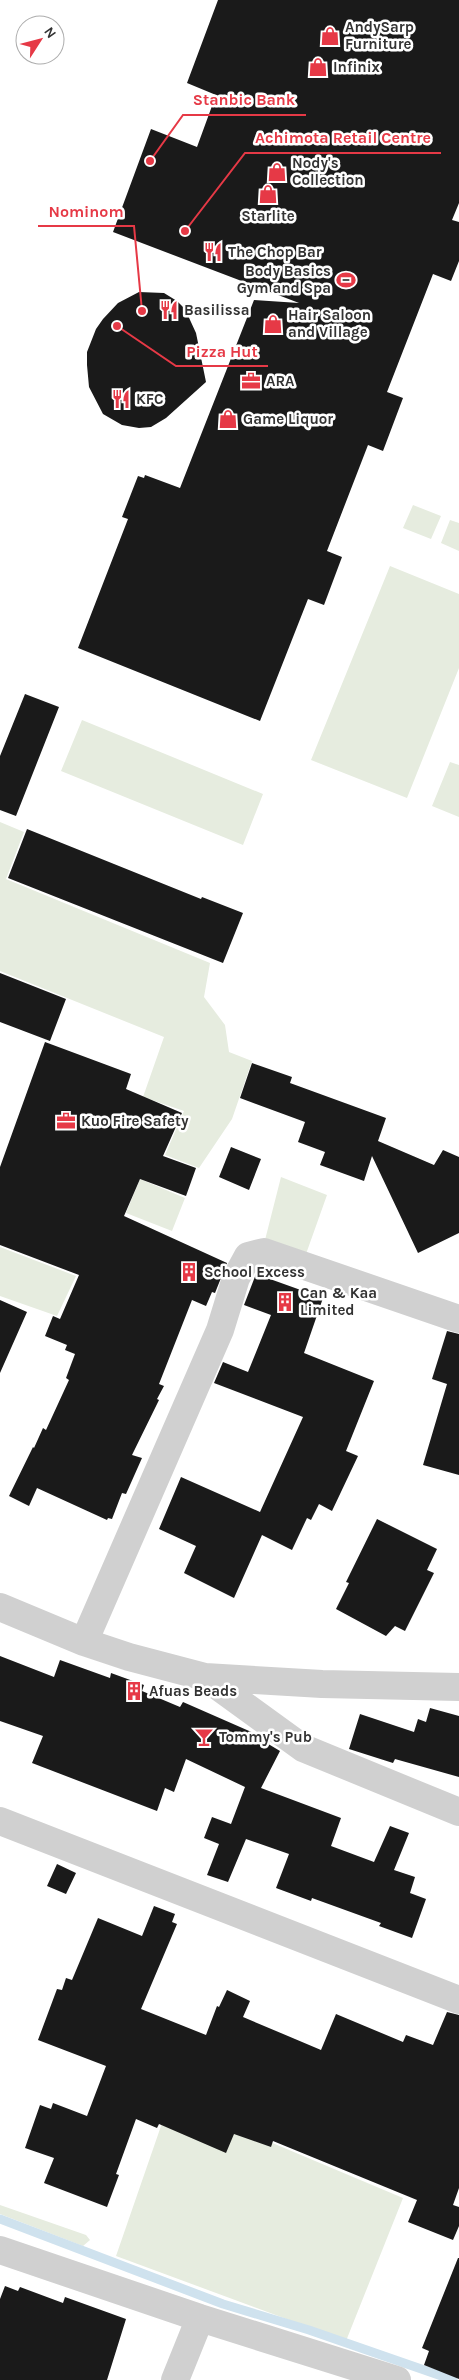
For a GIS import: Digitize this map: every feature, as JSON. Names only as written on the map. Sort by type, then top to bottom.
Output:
[{"type":"street","points":[[84,1642],[220,1330],[236,1278],[248,1256],[264,1252],[459,1319]]},
{"type":"street","points":[[0,1607],[84,1642],[129,1657],[205,1677],[322,1684],[459,1687]]},
{"type":"street","points":[[205,1677],[303,1748],[459,1812]]},
{"type":"street","points":[[0,1821],[459,2000]]},
{"type":"street","points":[[0,2250],[200,2318],[397,2380]]},
{"type":"street","points":[[175,2380],[200,2318]]},
{"type":"shaded area","points":[[413,505],[441,516],[431,539],[403,528]]},
{"type":"shaded area","points":[[450,520],[459,523],[459,551],[441,543]]},
{"type":"shaded area","points":[[390,566],[459,594],[459,668],[407,798],[311,760]]},
{"type":"shaded area","points":[[82,720],[263,794],[243,845],[61,771]]},
{"type":"shaded area","points":[[450,762],[459,765],[459,817],[432,806]]},
{"type":"shaded area","points":[[0,822],[24,832],[6,879],[210,963],[204,997],[225,1025],[229,1052],[252,1061],[232,1119],[199,1168],[165,1155],[184,1111],[143,1097],[164,1037],[0,971]]},
{"type":"shaded area","points":[[281,1177],[327,1195],[306,1254],[265,1240]]},
{"type":"shaded area","points":[[140,1179],[185,1198],[172,1231],[126,1213]]},
{"type":"shaded area","points":[[0,1247],[76,1276],[57,1316],[0,1296]]},
{"type":"shaded area","points":[[170,2100],[403,2198],[346,2341],[116,2256]]},
{"type":"shaded area","points":[[0,2205],[86,2235],[90,2240],[83,2246],[0,2214]]},
{"type":"building","points":[[218,0],[459,0],[459,203],[452,220],[459,222],[459,261],[451,281],[433,274],[387,392],[403,398],[383,451],[368,445],[327,551],[342,557],[324,605],[308,599],[260,721],[78,648],[128,519],[122,517],[138,476],[144,478],[145,475],[180,488],[254,300],[299,303],[113,232],[151,129],[197,147],[216,95],[187,83]]},
{"type":"building","points":[[139,292],[164,293],[177,301],[185,309],[196,333],[206,382],[166,418],[151,427],[139,428],[122,425],[103,414],[89,387],[87,352],[96,329],[103,319],[118,303]]},
{"type":"building","points":[[25,694],[59,707],[16,816],[0,810],[0,756]]},
{"type":"building","points":[[27,829],[201,899],[202,897],[243,913],[223,963],[8,878]]},
{"type":"building","points":[[0,973],[66,999],[50,1041],[0,1022]]},
{"type":"building","points":[[45,1042],[131,1074],[126,1089],[182,1113],[163,1156],[196,1168],[186,1196],[140,1179],[124,1216],[227,1263],[215,1293],[212,1292],[206,1306],[192,1300],[159,1384],[164,1386],[157,1399],[159,1400],[132,1455],[142,1458],[126,1494],[122,1493],[112,1519],[108,1518],[107,1520],[37,1488],[29,1506],[9,1496],[43,1428],[46,1430],[69,1380],[66,1378],[75,1354],[65,1350],[67,1345],[45,1336],[53,1316],[60,1319],[79,1275],[0,1245],[0,1167]]},
{"type":"building","points":[[252,1063],[292,1077],[290,1083],[386,1118],[378,1141],[434,1165],[443,1150],[459,1157],[459,1233],[418,1253],[372,1156],[364,1181],[320,1165],[325,1152],[298,1142],[305,1122],[240,1098]]},
{"type":"building","points":[[231,1147],[261,1159],[249,1190],[219,1177]]},
{"type":"building","points":[[256,1274],[323,1298],[304,1353],[374,1381],[346,1451],[358,1456],[332,1511],[319,1504],[311,1520],[307,1518],[292,1550],[262,1535],[234,1598],[184,1573],[196,1546],[159,1529],[181,1477],[260,1512],[303,1417],[214,1383],[223,1362],[248,1372],[271,1315],[244,1305]]},
{"type":"building","points":[[0,1300],[27,1312],[0,1373]]},
{"type":"building","points":[[447,1331],[459,1334],[459,1475],[423,1465],[447,1384],[432,1379]]},
{"type":"building","points":[[377,1519],[437,1549],[427,1570],[434,1573],[405,1631],[395,1626],[386,1636],[336,1609],[349,1583],[346,1582]]},
{"type":"building","points":[[0,1656],[54,1677],[60,1660],[110,1678],[111,1673],[144,1685],[142,1691],[180,1707],[183,1702],[256,1734],[260,1739],[280,1751],[261,1788],[341,1818],[331,1846],[374,1862],[390,1826],[409,1833],[394,1870],[415,1877],[410,1893],[426,1899],[412,1938],[379,1926],[381,1923],[312,1898],[311,1901],[276,1888],[289,1854],[246,1839],[228,1882],[207,1875],[219,1844],[204,1838],[212,1817],[231,1824],[245,1787],[186,1759],[174,1792],[165,1788],[157,1811],[32,1763],[43,1736],[0,1721]]},
{"type":"building","points":[[430,1708],[459,1716],[459,1777],[395,1759],[393,1763],[349,1749],[360,1714],[414,1732],[418,1719],[426,1722]]},
{"type":"building","points":[[57,1864],[76,1873],[66,1894],[47,1886]]},
{"type":"building","points":[[154,1906],[175,1914],[172,1922],[177,1924],[141,2009],[206,2035],[217,2006],[219,2007],[227,1990],[250,2001],[243,2017],[321,2050],[336,2014],[403,2042],[406,2035],[433,2045],[447,2012],[459,2015],[459,2188],[453,2205],[459,2207],[459,2226],[453,2240],[408,2222],[417,2200],[273,2141],[271,2147],[234,2134],[226,2153],[159,2124],[157,2128],[136,2119],[116,2174],[119,2175],[107,2207],[44,2183],[54,2158],[25,2148],[40,2105],[51,2109],[53,2103],[87,2116],[106,2066],[38,2040],[57,1989],[62,1990],[66,1978],[72,1980],[98,1918],[142,1936]]},
{"type":"building","points":[[458,2258],[459,2379],[424,2365],[429,2351],[422,2348]]},
{"type":"building","points":[[5,2286],[18,2291],[20,2287],[63,2303],[65,2297],[126,2319],[107,2380],[0,2380],[0,2299]]},
{"type":"waterway","points":[[0,2219],[223,2304],[309,2330],[453,2380]]},
{"type":"place","name":"AndySarp Furniture","points":[[330,36]]},
{"type":"place","name":"Infinix","points":[[318,67]]},
{"type":"place","name":"Stanbic Bank","points":[[150,161]]},
{"type":"place","name":"Nody's Collection","points":[[277,172]]},
{"type":"place","name":"Starlite","points":[[268,194]]},
{"type":"place","name":"Achimota Retail Centre","points":[[185,231]]},
{"type":"place","name":"The Chop Bar","points":[[213,252]]},
{"type":"place","name":"Body Basics Gym and Spa","points":[[346,280]]},
{"type":"place","name":"Basilissa","points":[[169,310]]},
{"type":"place","name":"Nominom","points":[[142,311]]},
{"type":"place","name":"Hair Saloon and Village","points":[[273,324]]},
{"type":"place","name":"Pizza Hut","points":[[117,326]]},
{"type":"place","name":"ARA","points":[[251,381]]},
{"type":"place","name":"KFC","points":[[121,399]]},
{"type":"place","name":"Game Liquor","points":[[228,419]]},
{"type":"place","name":"Kuo Fire Safety","points":[[66,1121]]},
{"type":"place","name":"School Excess","points":[[189,1272]]},
{"type":"place","name":"Can & Kaa Limited","points":[[285,1302]]},
{"type":"place","name":"Afuas Beads","points":[[134,1691]]},
{"type":"place","name":"Tommy's Pub","points":[[204,1737]]}]
